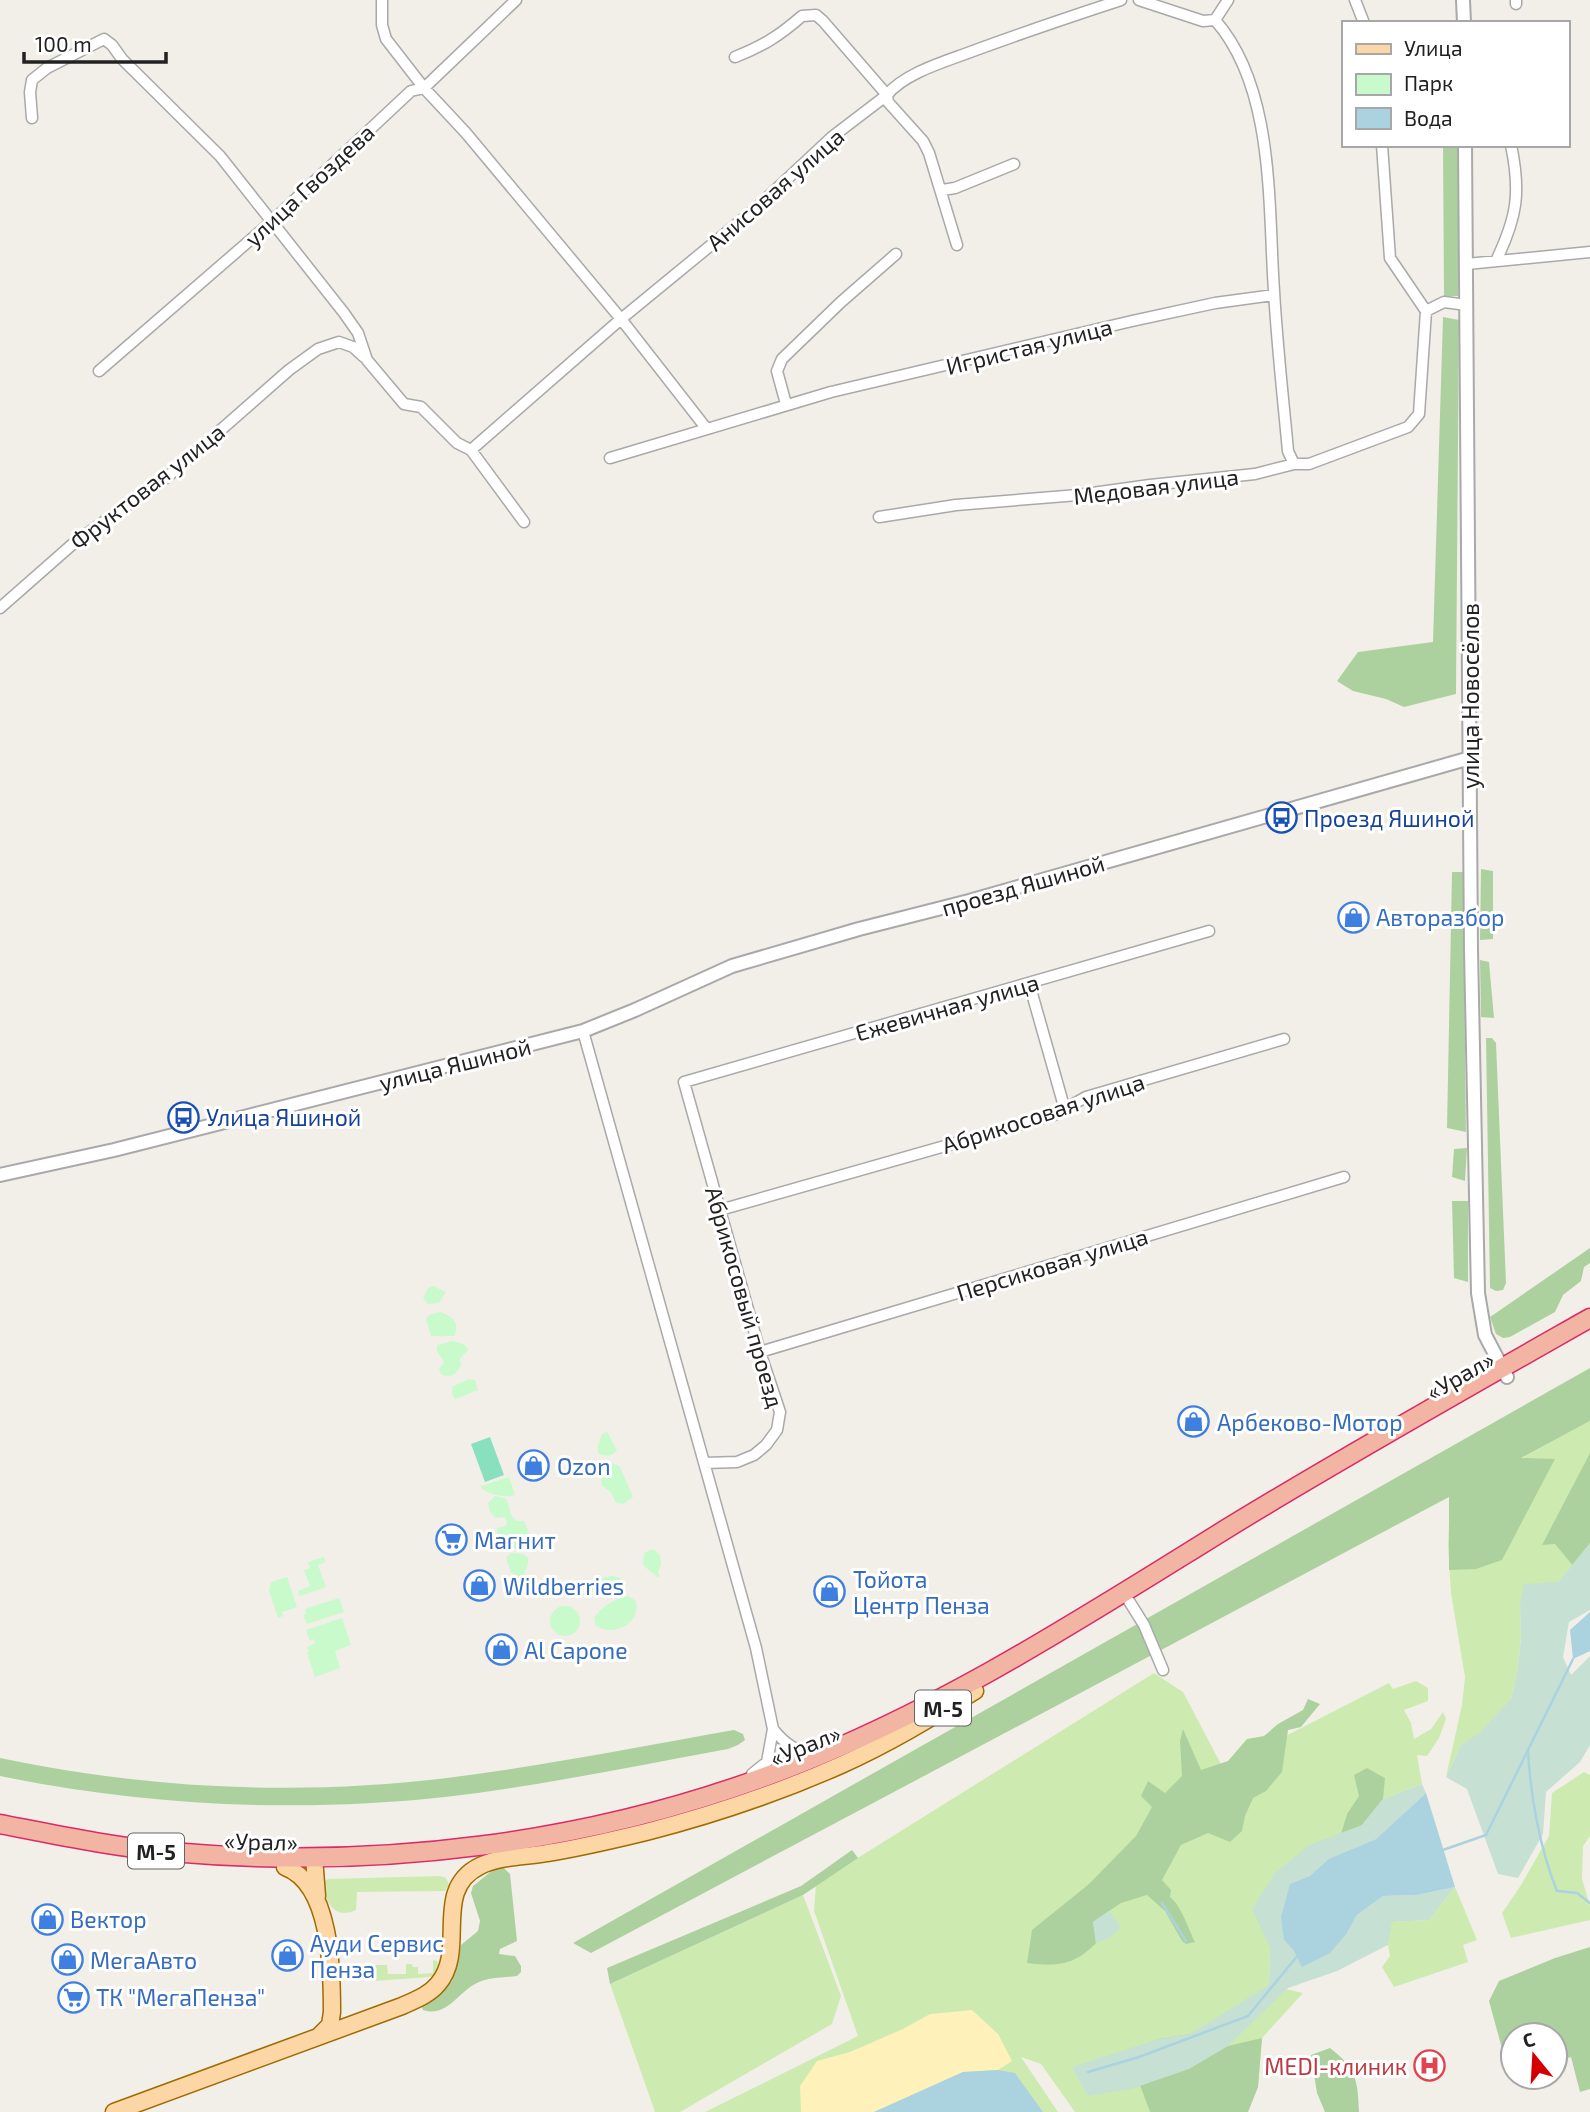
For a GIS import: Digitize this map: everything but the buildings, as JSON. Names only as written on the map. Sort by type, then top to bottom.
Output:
[{"type":"highway","name":"М-5","points":[[1534,1356],[1590,1318]]},
{"type":"highway","name":"М-5","points":[[1534,1356],[1590,1329]]},
{"type":"highway","name":"«Урал»","points":[[0,1834],[124,1856],[181,1862],[285,1867],[518,1840],[590,1827],[690,1802],[783,1770],[855,1741],[970,1683],[1357,1451],[1534,1356]]},
{"type":"highway","name":"«Урал»","points":[[0,1824],[102,1843],[171,1852],[315,1862],[399,1863],[494,1854],[593,1837],[645,1825],[739,1797],[837,1759],[975,1691],[1129,1601],[1504,1372]]},
{"type":"main road","points":[[114,2112],[154,2105],[421,1997],[438,1984],[448,1967],[454,1895],[461,1880],[477,1867],[495,1861],[596,1844],[646,1832],[759,1797],[840,1766],[887,1743],[975,1691]]},
{"type":"main road","points":[[315,1862],[317,1900],[325,1927],[332,2012],[330,2025],[318,2037]]},
{"type":"main road","points":[[285,1867],[304,1878],[317,1900]]},
{"type":"street","points":[[382,0],[382,25],[386,39],[424,88],[466,133],[621,319],[706,428]]},
{"type":"street","name":"улица Гвоздева","points":[[99,372],[271,222],[411,91],[424,88],[516,0]]},
{"type":"street","name":"Анисовая улица","points":[[471,450],[621,319],[755,209],[832,137],[887,95],[894,86],[938,64],[1023,32],[1121,0]]},
{"type":"street","points":[[1139,0],[1203,21],[1215,20]]},
{"type":"street","points":[[1215,20],[1228,0]]},
{"type":"street","points":[[1355,0],[1363,21]]},
{"type":"street","points":[[1463,0],[1464,21]]},
{"type":"street","points":[[735,57],[780,36],[802,16],[816,15],[887,95],[888,102],[923,141],[942,190],[957,245]]},
{"type":"street","points":[[1215,20],[1248,75],[1263,131],[1288,451],[1294,464]]},
{"type":"street","points":[[32,118],[32,80],[47,68],[104,39],[219,156],[344,313],[358,332],[367,360],[404,404],[421,407],[457,443],[471,450],[524,522]]},
{"type":"street","points":[[1382,147],[1390,258],[1426,311],[1444,302],[1467,305]]},
{"type":"street","name":"улица Новосёлов","points":[[1465,147],[1471,964],[1478,1293],[1483,1328],[1504,1372]]},
{"type":"street","points":[[1496,261],[1508,236],[1516,206],[1518,177],[1511,147]]},
{"type":"street","points":[[942,190],[955,188],[1014,164]]},
{"type":"street","points":[[1467,264],[1590,252]]},
{"type":"street","points":[[786,404],[777,371],[782,359],[896,254]]},
{"type":"street","name":"Игристая улица","points":[[610,458],[786,404],[1132,321],[1215,303],[1274,295]]},
{"type":"street","name":"Медовая улица","points":[[880,517],[956,505],[1078,495],[1255,474],[1294,464],[1309,464],[1408,427],[1419,414],[1426,311]]},
{"type":"street","name":"Фруктовая улица","points":[[0,608],[75,542],[166,478],[289,370],[318,349],[339,342],[353,347],[367,360]]},
{"type":"street","name":"проезд Яшиной","points":[[583,1031],[732,966],[1470,758]]},
{"type":"street","name":"Ежевичная улица","points":[[684,1082],[1209,931]]},
{"type":"street","points":[[1029,983],[1065,1110]]},
{"type":"street","points":[[583,1031],[756,1648],[773,1729],[770,1753],[762,1767],[751,1775],[690,1802]]},
{"type":"street","name":"улица Яшиной","points":[[0,1175],[114,1150],[583,1031]]},
{"type":"street","name":"Абрикосовая улица","points":[[720,1210],[1065,1110],[1086,1097],[1284,1039]]},
{"type":"street","name":"Абрикосовый проезд","points":[[684,1082],[760,1352],[780,1412],[777,1430],[754,1455],[737,1462],[704,1463]]},
{"type":"street","name":"Персиковая улица","points":[[760,1352],[1344,1177]]},
{"type":"street","points":[[1129,1601],[1163,1670]]},
{"type":"street","points":[[773,1729],[782,1741],[808,1752],[855,1741]]},
{"type":"green space","points":[[1443,147],[1458,147],[1458,296],[1444,296]]},
{"type":"green space","points":[[1443,317],[1459,320],[1456,694],[1404,707],[1386,699],[1353,691],[1337,681],[1358,652],[1433,642]]},
{"type":"green space","points":[[1481,869],[1493,871],[1493,939],[1480,940]]},
{"type":"green space","points":[[1452,872],[1463,872],[1466,1132],[1447,1128]]},
{"type":"green space","points":[[1480,960],[1489,962],[1494,1018],[1481,1017]]},
{"type":"green space","points":[[1486,1038],[1492,1038],[1496,1043],[1506,1283],[1503,1290],[1496,1291],[1490,1288]]},
{"type":"green space","points":[[1467,1148],[1465,1181],[1452,1177],[1454,1149]]},
{"type":"green space","points":[[1452,1201],[1468,1201],[1468,1282],[1454,1278]]},
{"type":"green space","points":[[1590,1248],[1590,1263],[1584,1267],[1581,1281],[1563,1295],[1555,1312],[1510,1337],[1503,1338],[1496,1334],[1490,1317]]},
{"type":"green space","points":[[433,1286],[446,1292],[439,1303],[428,1304],[423,1298],[428,1288]]},
{"type":"green space","points":[[440,1312],[456,1324],[454,1336],[431,1336],[426,1319],[429,1315]]},
{"type":"green space","points":[[453,1341],[465,1345],[468,1350],[460,1359],[461,1365],[457,1371],[450,1376],[444,1375],[439,1369],[444,1362],[437,1351],[437,1345]]},
{"type":"green space","points":[[1590,1368],[1590,1421],[1521,1458],[1555,1459],[1502,1560],[1476,1569],[1449,1570],[1449,1497],[591,1953],[573,1943]]},
{"type":"green space","points":[[469,1379],[475,1380],[478,1390],[455,1399],[452,1387]]},
{"type":"green space","points":[[1590,1421],[1590,1543],[1558,1582],[1520,1605],[1521,1637],[1511,1699],[1479,1734],[1461,1745],[1446,1777],[1462,1705],[1465,1677],[1451,1593],[1448,1546],[1450,1497]]},
{"type":"green space","points":[[607,1432],[617,1450],[609,1455],[598,1454],[602,1434]]},
{"type":"green space","points":[[490,1437],[504,1475],[485,1482],[471,1444]]},
{"type":"green space","points":[[1590,1453],[1590,1577],[1579,1573],[1555,1544],[1542,1545]]},
{"type":"green space","points":[[613,1463],[620,1467],[633,1497],[623,1504],[616,1503],[611,1492],[602,1486],[603,1472]]},
{"type":"green space","points":[[509,1477],[515,1495],[498,1495],[482,1489],[481,1486]]},
{"type":"green space","points":[[495,1496],[506,1499],[515,1520],[524,1521],[531,1538],[523,1550],[515,1549],[512,1541],[501,1542],[497,1538],[497,1528],[506,1526],[507,1522],[505,1517],[496,1518],[490,1512],[488,1503]]},
{"type":"green space","points":[[1590,1543],[1590,1610],[1569,1622],[1563,1657],[1571,1675],[1590,1656],[1590,1745],[1580,1762],[1546,1792],[1543,1834],[1518,1878],[1498,1874],[1467,1789],[1446,1777],[1461,1745],[1479,1733],[1511,1699],[1518,1668],[1520,1605],[1524,1584],[1558,1582]]},
{"type":"green space","points":[[653,1549],[660,1555],[660,1576],[657,1577],[643,1565],[644,1553]]},
{"type":"green space","points":[[511,1553],[523,1554],[529,1559],[525,1574],[518,1577],[511,1572],[506,1558]]},
{"type":"green space","points":[[324,1557],[325,1562],[318,1565],[326,1587],[300,1596],[298,1591],[310,1586],[304,1570],[310,1568],[308,1562]]},
{"type":"green space","points":[[612,1576],[620,1578],[620,1584],[587,1594],[592,1584]]},
{"type":"green space","points":[[287,1577],[297,1607],[282,1612],[283,1616],[278,1618],[269,1590],[271,1582]]},
{"type":"green space","points":[[628,1596],[636,1601],[634,1616],[630,1622],[611,1630],[596,1626],[594,1618],[601,1610],[613,1601]]},
{"type":"green space","points":[[339,1598],[344,1612],[307,1624],[303,1615],[306,1614],[305,1609]]},
{"type":"green space","points":[[565,1606],[576,1610],[580,1621],[576,1632],[565,1636],[554,1632],[550,1621],[554,1610]]},
{"type":"green space","points":[[342,1618],[351,1645],[335,1651],[340,1668],[315,1677],[307,1647],[315,1643],[314,1639],[310,1641],[306,1630]]},
{"type":"green space","points":[[1154,1673],[1183,1692],[1223,1768],[1389,1683],[1393,1689],[1416,1681],[1428,1688],[1428,1701],[1404,1710],[1411,1723],[1414,1739],[1431,1729],[1443,1712],[1446,1719],[1439,1738],[1427,1756],[1417,1755],[1422,1784],[1383,1799],[1270,1948],[1269,1985],[1303,1993],[1262,2038],[1258,2087],[1248,2112],[1075,2112],[1041,2064],[1021,2057],[1058,2112],[705,2112],[858,2036],[814,1911],[816,1884]]},
{"type":"green space","points":[[1308,1699],[1320,1704],[1301,1727],[1288,1730],[1282,1772],[1266,1791],[1253,1798],[1242,1831],[1230,1842],[1208,1833],[1181,1845],[1162,1880],[1171,1890],[1170,1897],[1181,1911],[1195,1942],[1186,1944],[1182,1941],[1165,1911],[1147,1895],[1121,1903],[1093,1922],[1096,1943],[1081,1956],[1065,1963],[1027,1963],[1032,1930],[1089,1884],[1136,1836],[1152,1807],[1141,1796],[1148,1781],[1165,1793],[1182,1776],[1180,1741],[1183,1729],[1201,1770],[1228,1761],[1247,1739],[1264,1736],[1278,1724],[1303,1710]]},
{"type":"green space","points":[[734,1730],[743,1734],[745,1740],[728,1749],[516,1787],[389,1802],[333,1805],[221,1804],[110,1794],[0,1776],[0,1758],[110,1777],[166,1783],[279,1788],[391,1784],[519,1768]]},
{"type":"green space","points":[[1367,1768],[1385,1778],[1383,1799],[1362,1825],[1338,1844],[1347,1814],[1359,1796],[1354,1775]]},
{"type":"green space","points":[[1584,1772],[1590,1775],[1590,1836],[1583,1846],[1582,1879],[1590,1906],[1590,1920],[1511,1938],[1502,1913],[1549,1836],[1552,1793]]},
{"type":"green space","points":[[1422,1784],[1426,1793],[1376,1839],[1330,1859],[1310,1876],[1290,1884],[1284,1940],[1294,1951],[1347,1933],[1357,1915],[1383,1896],[1417,1895],[1455,1887],[1429,1920],[1392,1922],[1388,1945],[1337,1971],[1288,1988],[1228,2046],[1189,2069],[1131,2089],[1088,2096],[1072,2067],[1159,2039],[1190,2034],[1269,1985],[1270,1948],[1252,1909],[1275,1873],[1309,1845],[1362,1825],[1383,1799]]},
{"type":"green space","points":[[852,1850],[858,1858],[803,1895],[610,1984],[607,1968],[801,1886]]},
{"type":"green space","points":[[503,1867],[510,1874],[517,1941],[500,1949],[499,1954],[515,1956],[521,1966],[521,1972],[517,1976],[477,1983],[439,2010],[423,2010],[421,2005],[452,1981],[461,1945],[478,1931],[480,1921],[471,1893],[473,1886],[493,1870]]},
{"type":"green space","points":[[446,1878],[449,1884],[445,1891],[357,1892],[356,1910],[342,1913],[332,1907],[323,1882],[328,1879]]},
{"type":"green space","points":[[1455,1887],[1477,1940],[1463,1945],[1468,1962],[1394,1987],[1382,1967],[1390,1956],[1388,1945],[1391,1922],[1429,1920]]},
{"type":"green space","points":[[803,1895],[841,1996],[832,2024],[680,2112],[655,2112],[610,1984]]},
{"type":"green space","points":[[1109,1911],[1121,1927],[1109,1938],[1096,1943],[1093,1922]]},
{"type":"green space","points":[[1590,1947],[1590,2089],[1580,2092],[1569,2058],[1569,2021],[1499,2021],[1499,2038],[1489,2001],[1499,1981]]},
{"type":"green space","points":[[433,1960],[437,1961],[439,1966],[436,1974],[430,1977],[375,1981],[371,1976],[372,1965],[387,1965],[388,1974],[406,1974],[406,1964],[418,1967],[418,1974],[433,1973]]},
{"type":"green space","points":[[1190,2034],[1228,2046],[1262,2038],[1258,2087],[1248,2112],[1150,2112],[1137,2077],[1083,2069],[1159,2039]]},
{"type":"green space","points":[[1330,2048],[1345,2062],[1354,2076],[1359,2112],[1325,2112],[1317,2093],[1311,2055]]},
{"type":"sand","points":[[972,2010],[998,2034],[1012,2061],[998,2070],[963,2072],[874,2112],[801,2112],[800,2086],[817,2061],[850,2052],[930,2014]]},
{"type":"water","points":[[1590,1612],[1590,1651],[1573,1659],[1570,1630]]},
{"type":"water","points":[[1426,1793],[1455,1887],[1417,1895],[1383,1896],[1357,1915],[1347,1933],[1330,1953],[1302,1967],[1294,1951],[1284,1940],[1281,1917],[1290,1884],[1310,1876],[1329,1859],[1376,1839]]},
{"type":"water","points":[[998,2070],[1015,2073],[1043,2112],[874,2112],[963,2072]]},
{"type":"waterway","points":[[1440,1851],[1486,1835],[1573,1659]]},
{"type":"waterway","points":[[1528,1749],[1537,1822],[1557,1891],[1577,1893],[1590,1903]]},
{"type":"waterway","points":[[1162,1903],[1186,1941]]},
{"type":"waterway","points":[[1088,2072],[1139,2057],[1248,2016],[1299,1954]]},
{"type":"place","name":"Проезд Яшиной","points":[[1281,818]]},
{"type":"place","name":"Авторазбор","points":[[1353,917]]},
{"type":"place","name":"Улица Яшиной","points":[[183,1117]]},
{"type":"place","name":"Арбеково-Мотор","points":[[1194,1422]]},
{"type":"place","name":"Ozon","points":[[534,1466]]},
{"type":"place","name":"Магнит","points":[[451,1540]]},
{"type":"place","name":"Wildberries","points":[[480,1586]]},
{"type":"place","name":"Тойота Центр Пенза","points":[[830,1592]]},
{"type":"place","name":"Al Capone","points":[[501,1650]]},
{"type":"place","name":"Вектор","points":[[47,1919]]},
{"type":"place","name":"Ауди Сервис Пенза","points":[[287,1956]]},
{"type":"place","name":"МегаАвто","points":[[67,1960]]},
{"type":"place","name":"ТК \"МегаПенза\"","points":[[73,1997]]},
{"type":"place","name":"MEDI-клиник","points":[[1430,2066]]}]
